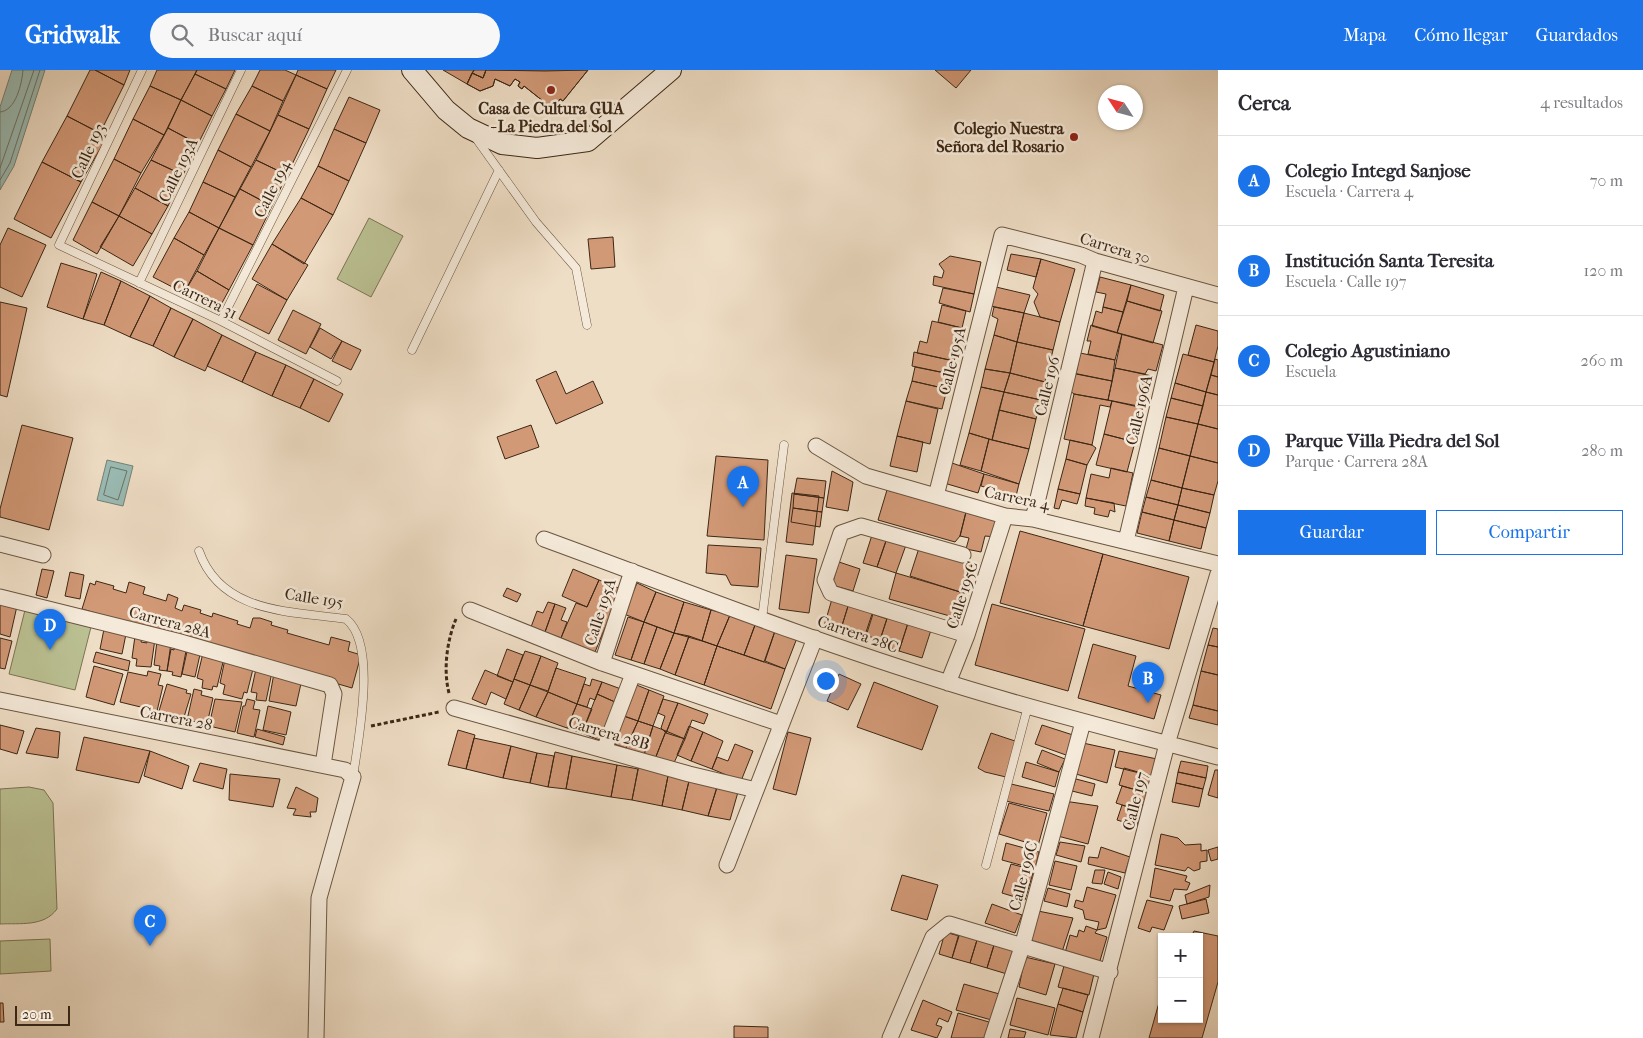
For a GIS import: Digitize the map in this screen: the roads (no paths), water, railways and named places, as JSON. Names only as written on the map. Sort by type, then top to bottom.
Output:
[{"type":"main road","points":[[412,70],[446,110],[468,128],[502,144],[537,148],[588,141],[671,70]]},
{"type":"street","name":"Carrera 30","points":[[1002,235],[1081,255],[1095,261],[1218,295]]},
{"type":"street","name":"Calle 195A","points":[[936,496],[1002,235]]},
{"type":"street","name":"Calle 196","points":[[1033,519],[1095,261]]},
{"type":"street","name":"Calle 196A","points":[[1126,541],[1186,287]]},
{"type":"street","name":"Carrera 4","points":[[816,446],[866,476],[1005,516],[1033,519],[1218,564]]},
{"type":"street","name":"Calle 195C","points":[[948,683],[967,635],[1005,516]]},
{"type":"street","points":[[963,555],[861,526],[841,533],[825,580],[831,593],[967,635]]},
{"type":"street","name":"Carrera 28C","points":[[544,539],[815,638],[948,683],[1083,722],[1218,757]]},
{"type":"street","points":[[0,544],[43,555]]},
{"type":"street","name":"Calle 195A","points":[[602,663],[632,571]]},
{"type":"street","name":"Calle 197","points":[[1091,1038],[1110,972],[1167,744],[1218,574]]},
{"type":"street","name":"Carrera 28A","points":[[0,597],[177,641],[330,685],[334,694],[323,765]]},
{"type":"street","points":[[470,610],[602,663],[781,724]]},
{"type":"street","points":[[727,865],[815,638]]},
{"type":"street","points":[[604,750],[633,674]]},
{"type":"street","name":"Carrera 28","points":[[0,700],[323,765],[349,773]]},
{"type":"street","name":"Carrera 28B","points":[[454,708],[756,790]]},
{"type":"street","name":"Calle 196C","points":[[992,1038],[1022,947],[1083,722]]},
{"type":"street","name":"Calle 195","points":[[316,1038],[319,898],[349,773]]},
{"type":"street","points":[[890,1038],[933,937],[949,924],[1110,972]]},
{"type":"lane","name":"Calle 193","points":[[59,244],[142,70]]},
{"type":"lane","name":"Calle 193A","points":[[139,283],[241,70]]},
{"type":"lane","name":"Calle 194","points":[[221,321],[347,70]]},
{"type":"lane","points":[[468,128],[536,222],[576,268],[587,325]]},
{"type":"lane","points":[[412,350],[499,170]]},
{"type":"lane","name":"Carrera 31","points":[[59,244],[221,321],[337,381]]},
{"type":"lane","points":[[762,618],[784,445]]},
{"type":"lane","name":"Calle 195","points":[[199,551],[203,562],[220,583],[238,598],[253,605],[346,619],[353,624],[361,641],[363,699],[359,729],[349,773]]},
{"type":"lane","points":[[986,865],[1028,706]]},
{"type":"water","points":[[12,70],[45,70],[14,166],[0,190],[0,107]]},
{"type":"water","points":[[107,460],[133,466],[123,506],[97,500]]},
{"type":"place","name":"Casa de Cultura GUA - La Piedra del Sol","points":[[551,90]]},
{"type":"place","name":"Colegio Nuestra Señora del Rosario","points":[[1074,137]]},
{"type":"place","name":"Colegio Integd Sanjose","points":[[743,507]]},
{"type":"place","name":"Parque Villa Piedra del Sol","points":[[50,650]]},
{"type":"place","name":"Institución Santa Teresita","points":[[1148,703]]},
{"type":"place","name":"Colegio Agustiniano","points":[[150,946]]}]
